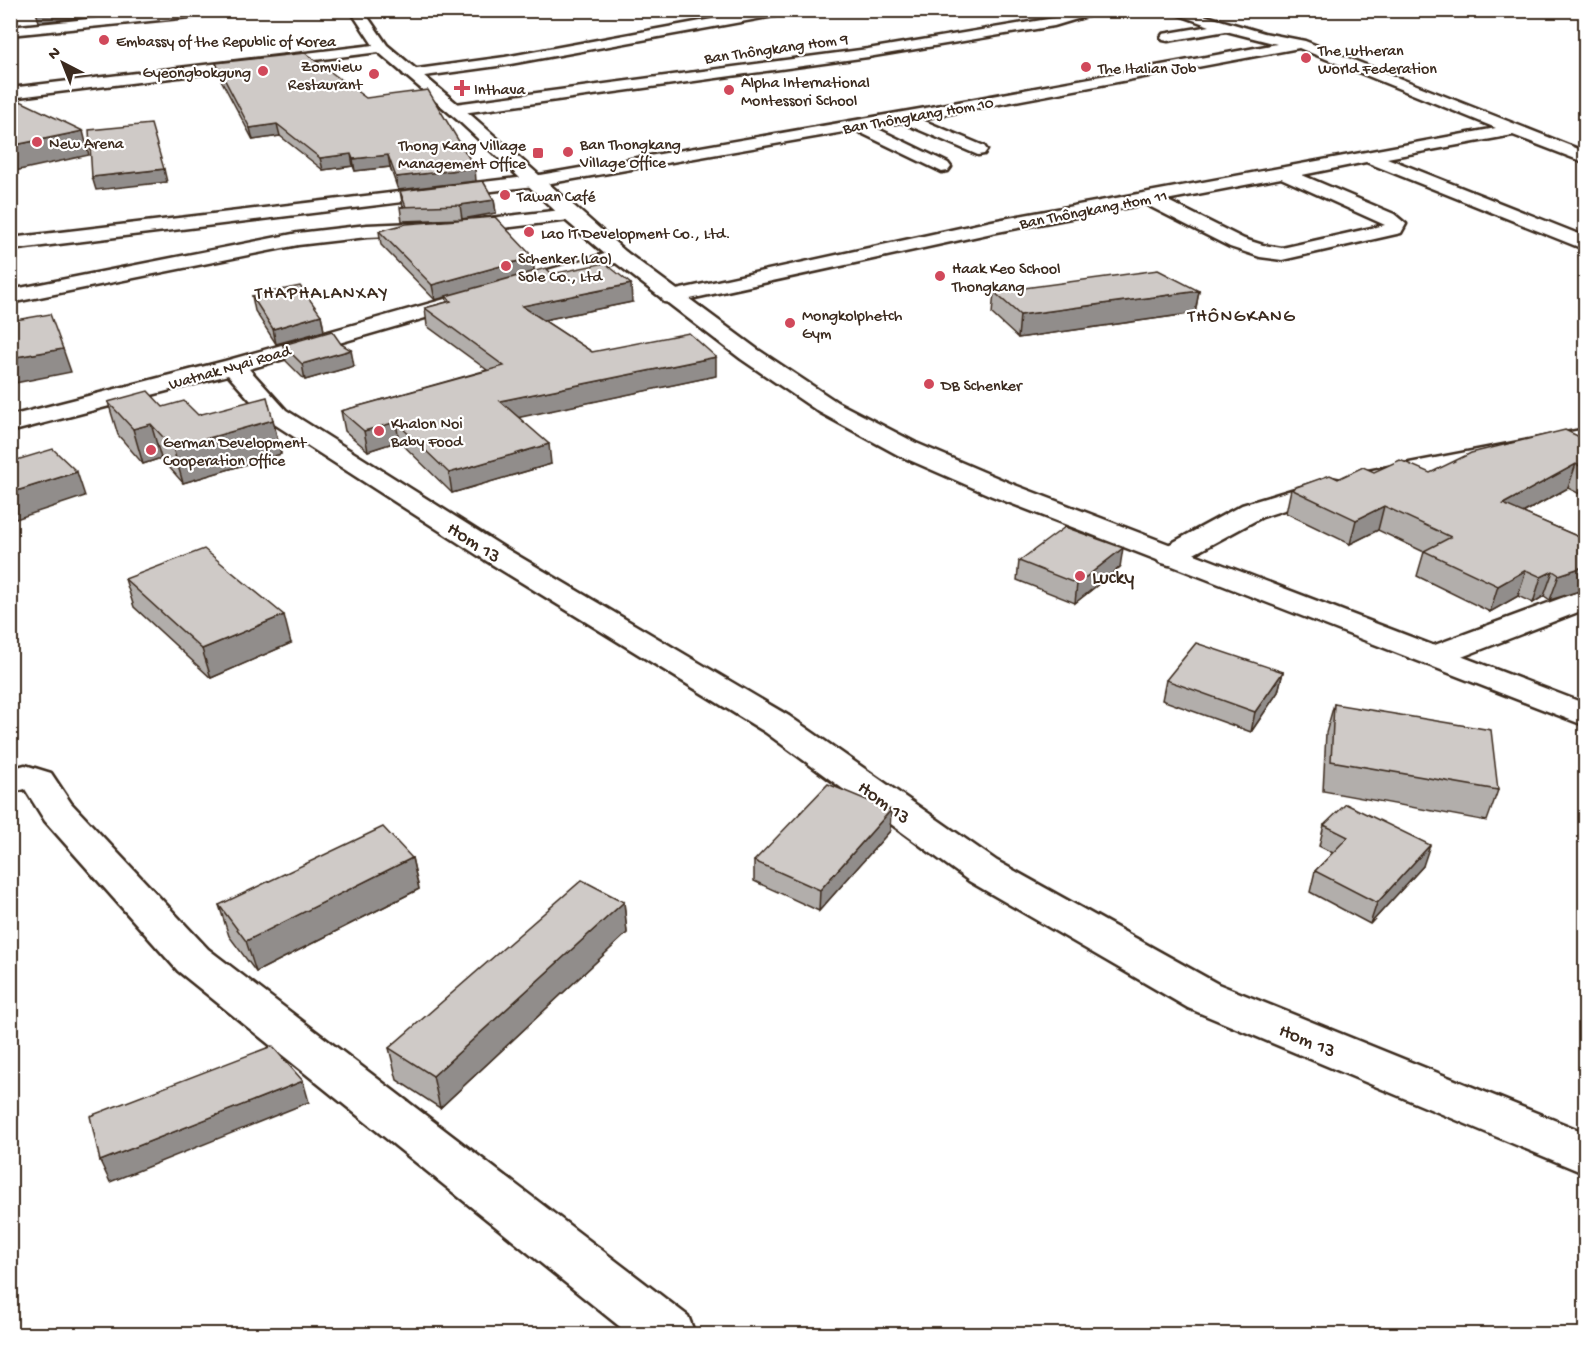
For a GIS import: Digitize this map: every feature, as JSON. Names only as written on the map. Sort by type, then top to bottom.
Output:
[{"type":"street","points":[[10,31],[220,10]]},
{"type":"street","points":[[356,10],[382,48],[410,74],[455,109],[571,215],[672,297],[749,354],[828,407],[907,449],[1169,555],[1586,716]]},
{"type":"street","points":[[410,74],[516,59],[785,10]]},
{"type":"street","name":"Ban Thôngkang Hom 9","points":[[455,109],[868,52],[1054,22],[1101,10]]},
{"type":"street","points":[[1171,10],[1203,18],[1230,20],[1517,129],[1586,158]]},
{"type":"street","points":[[1168,37],[1230,20]]},
{"type":"street","name":"Ban Thôngkang Hom 10","points":[[10,244],[534,181],[1300,45]]},
{"type":"street","points":[[10,93],[382,48]]},
{"type":"street","points":[[903,117],[978,150]]},
{"type":"street","points":[[858,125],[942,167]]},
{"type":"street","name":"Ban Thôngkang Hom 11","points":[[672,297],[992,227],[1517,129]]},
{"type":"street","points":[[1368,157],[1586,244]]},
{"type":"street","points":[[1148,198],[1237,243],[1260,251],[1282,254],[1394,229],[1396,224],[1387,218],[1283,172]]},
{"type":"street","points":[[10,297],[298,239],[367,231],[462,227],[571,215]]},
{"type":"street","name":"Watnak Nyai Road","points":[[10,424],[233,366],[620,256]]},
{"type":"street","name":"Hom 13","points":[[233,366],[277,415],[495,554],[777,724],[983,871],[1203,996],[1586,1154]]},
{"type":"street","points":[[1169,555],[1252,511],[1337,484],[1586,437]]},
{"type":"street","points":[[1435,656],[1586,598]]},
{"type":"street","points":[[10,782],[25,777],[38,781],[58,812],[193,960],[669,1335]]},
{"type":"building","points":[[305,53],[366,98],[428,90],[475,168],[396,177],[388,155],[353,159],[351,154],[320,158],[277,124],[250,128],[216,63]]},
{"type":"building","points":[[10,97],[12,97],[83,131],[10,146]]},
{"type":"building","points":[[151,124],[164,169],[92,177],[89,130]]},
{"type":"building","points":[[483,181],[494,200],[460,205],[406,207],[400,191]]},
{"type":"building","points":[[495,217],[533,257],[432,285],[379,231],[406,224]]},
{"type":"building","points":[[605,263],[631,284],[522,306],[592,352],[689,333],[716,357],[500,401],[549,444],[449,473],[396,422],[364,431],[341,411],[504,366],[425,308],[451,301],[446,296],[546,268],[552,274]]},
{"type":"building","points":[[1158,270],[1199,291],[1020,315],[994,292]]},
{"type":"building","points":[[300,286],[321,315],[273,329],[252,296]]},
{"type":"building","points":[[50,314],[63,349],[10,358],[10,321]]},
{"type":"building","points":[[332,331],[341,344],[351,350],[302,364],[283,345]]},
{"type":"building","points":[[148,391],[163,407],[184,401],[198,415],[267,397],[273,420],[173,448],[151,424],[133,429],[108,402]]},
{"type":"building","points":[[1565,430],[1586,440],[1586,469],[1576,464],[1503,504],[1586,540],[1586,566],[1559,575],[1553,571],[1541,577],[1526,570],[1498,586],[1424,551],[1451,537],[1384,506],[1356,520],[1291,489],[1330,475],[1338,479],[1363,467],[1374,472],[1400,460],[1430,473],[1471,453]]},
{"type":"building","points":[[53,449],[77,472],[10,493],[10,462]]},
{"type":"building","points":[[1065,527],[1123,548],[1077,584],[1019,561]]},
{"type":"building","points":[[204,549],[284,615],[202,649],[125,579]]},
{"type":"building","points":[[1196,643],[1283,672],[1255,712],[1166,680]]},
{"type":"building","points":[[1334,704],[1491,730],[1498,790],[1331,761]]},
{"type":"building","points":[[828,784],[891,810],[820,890],[754,861]]},
{"type":"building","points":[[1346,804],[1430,845],[1377,903],[1315,871],[1348,837],[1324,825]]},
{"type":"building","points":[[383,827],[412,858],[246,941],[219,905]]},
{"type":"building","points":[[582,880],[624,902],[433,1076],[389,1048]]},
{"type":"building","points":[[272,1046],[303,1081],[100,1161],[90,1116]]},
{"type":"place","name":"Embassy of the Republic of Korea","points":[[104,40]]},
{"type":"place","name":"The Lutheran World Federation","points":[[1306,58]]},
{"type":"place","name":"The Italian Job","points":[[1086,67]]},
{"type":"place","name":"Gyeongbokgung","points":[[263,71]]},
{"type":"place","name":"Zomview Restaurant","points":[[374,74]]},
{"type":"place","name":"Inthava","points":[[462,88]]},
{"type":"place","name":"Alpha International Montessori School","points":[[729,90]]},
{"type":"place","name":"New Arena","points":[[37,142]]},
{"type":"place","name":"Ban Thongkang Village Office","points":[[568,152]]},
{"type":"place","name":"Thong Kang Village Management Office","points":[[538,153]]},
{"type":"place","name":"Tawan Café","points":[[505,195]]},
{"type":"place","name":"Lao IT Development Co., Ltd.","points":[[529,232]]},
{"type":"place","name":"Schenker (Lao) Sole Co., Ltd","points":[[506,266]]},
{"type":"place","name":"Haak Keo School Thongkang","points":[[940,276]]},
{"type":"place","name":"Mongkolphetch Gym","points":[[790,323]]},
{"type":"place","name":"DB Schenker","points":[[929,384]]},
{"type":"place","name":"Khalon Noi Baby Food","points":[[379,431]]},
{"type":"place","name":"German Development Cooperation Office","points":[[151,450]]},
{"type":"place","name":"Lucky","points":[[1080,576]]},
{"type":"district","name":"THAPHALANXAY","points":[[322,292]]},
{"type":"district","name":"THÔNGKANG","points":[[1242,315]]}]
